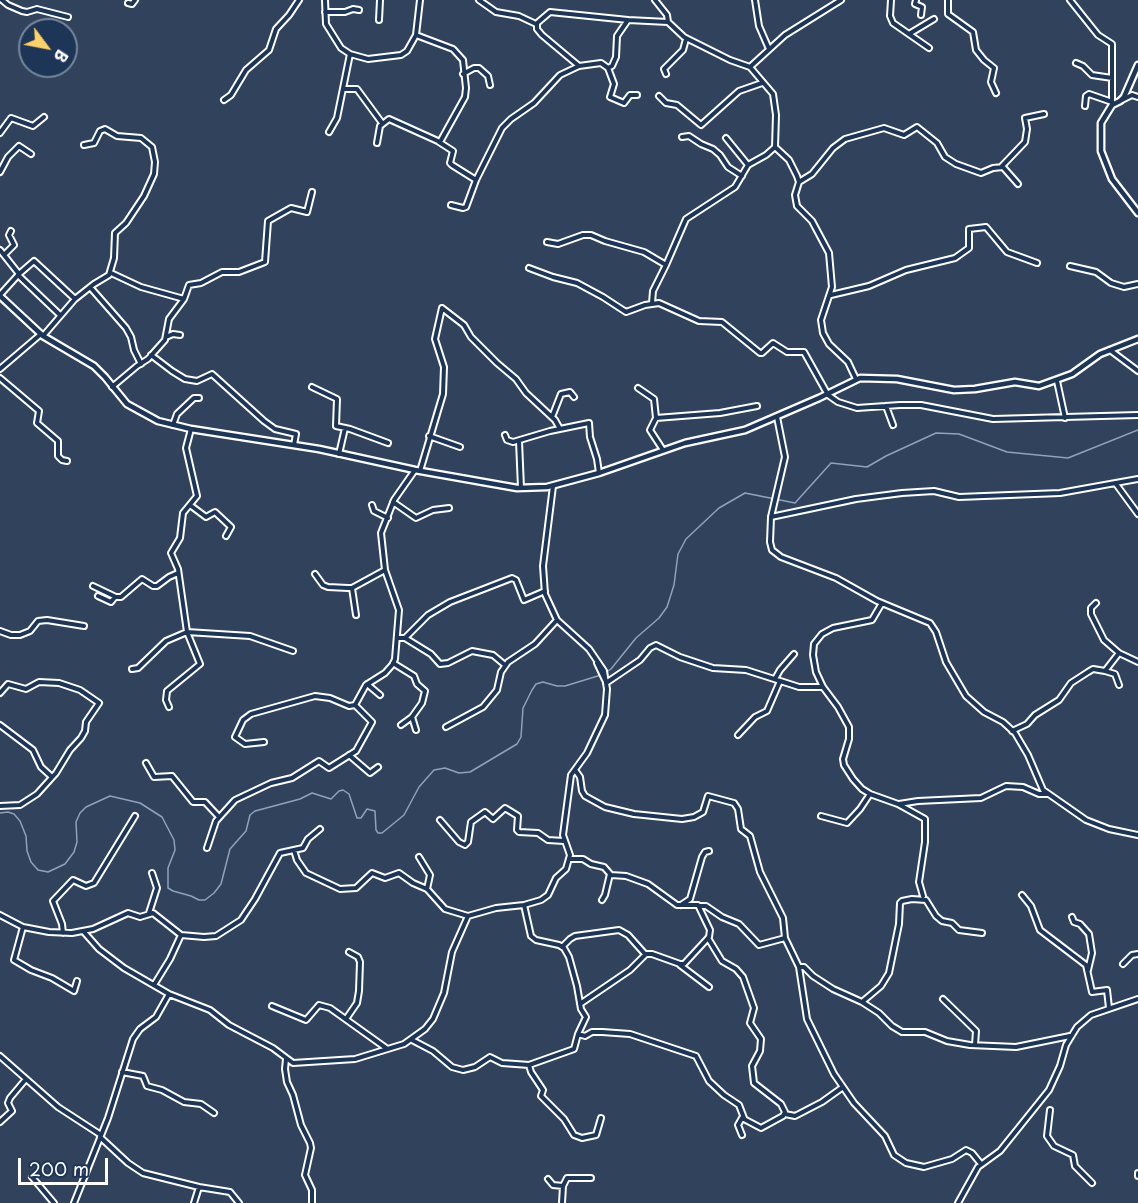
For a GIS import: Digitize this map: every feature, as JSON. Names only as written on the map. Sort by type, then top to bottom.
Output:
[{"type":"street","points":[[2,0],[22,11],[37,9],[68,18]]},
{"type":"street","points":[[128,3],[132,4],[135,0]]},
{"type":"street","points":[[224,100],[231,95],[246,70],[268,50],[276,29],[299,0]]},
{"type":"street","points":[[325,0],[326,24],[343,51],[368,59],[401,55],[407,51],[416,35],[420,0]]},
{"type":"street","points":[[378,20],[380,0]]},
{"type":"street","points":[[479,0],[496,12],[519,16],[537,24]]},
{"type":"street","points":[[655,0],[667,15],[668,22]]},
{"type":"street","points":[[755,0],[760,28],[770,49]]},
{"type":"street","points":[[750,67],[789,32],[841,0]]},
{"type":"street","points":[[891,0],[892,22],[929,48]]},
{"type":"street","points":[[916,0],[915,4],[922,7],[921,15]]},
{"type":"street","points":[[948,0],[948,14],[970,28],[974,34],[976,50],[994,68],[992,82],[996,93]]},
{"type":"street","points":[[1070,0],[1098,35],[1111,43],[1112,104],[1101,123],[1101,153],[1112,179],[1138,213]]},
{"type":"street","points":[[325,12],[359,10]]},
{"type":"street","points":[[537,24],[550,12],[668,22],[687,39],[750,67],[774,96],[775,147],[748,165],[735,187],[686,219],[653,291],[652,303]]},
{"type":"street","points":[[909,34],[934,19]]},
{"type":"street","points":[[608,68],[615,62],[617,36],[628,20]]},
{"type":"street","points":[[537,24],[537,29],[579,66]]},
{"type":"street","points":[[416,35],[442,44],[457,52],[463,60],[465,97],[439,142]]},
{"type":"street","points":[[666,74],[664,69],[683,50],[687,39]]},
{"type":"street","points":[[329,132],[335,123],[350,54]]},
{"type":"street","points":[[451,205],[466,207],[476,180],[505,123],[530,107],[560,75],[579,66],[601,63],[608,68],[615,84],[610,97],[624,103],[630,95],[637,95]]},
{"type":"street","points":[[1076,63],[1092,75],[1112,78]]},
{"type":"street","points":[[1122,100],[1138,65]]},
{"type":"street","points":[[463,74],[479,68],[488,76],[490,85]]},
{"type":"street","points":[[659,96],[666,103],[677,105],[702,124],[739,91],[762,83]]},
{"type":"street","points":[[344,89],[357,89],[382,123]]},
{"type":"street","points":[[1085,106],[1086,96],[1089,94],[1112,104],[1132,95],[1138,97]]},
{"type":"street","points":[[856,379],[848,362],[825,339],[821,328],[823,311],[832,287],[829,253],[812,221],[797,206],[795,195],[799,182],[812,174],[839,142],[884,128],[903,135],[916,128],[921,129],[937,143],[945,157],[981,173],[1002,166],[1025,142],[1026,118],[1044,114]]},
{"type":"street","points":[[0,133],[11,118],[33,126],[44,117]]},
{"type":"street","points":[[377,143],[378,130],[382,123],[391,119],[453,151],[450,163],[476,180]]},
{"type":"street","points":[[0,369],[42,335],[75,299],[111,273],[116,250],[115,233],[125,224],[153,179],[156,162],[154,153],[151,145],[141,138],[117,136],[105,129],[100,131],[94,143],[84,145]]},
{"type":"street","points":[[682,137],[689,136],[713,149],[728,167],[742,176]]},
{"type":"street","points":[[726,138],[748,165]]},
{"type":"street","points":[[0,172],[8,158],[19,146],[31,154]]},
{"type":"street","points":[[775,147],[789,160],[799,182]]},
{"type":"street","points":[[1002,166],[1018,184]]},
{"type":"street","points":[[166,337],[169,319],[184,299],[190,284],[203,282],[222,272],[239,272],[264,262],[268,222],[291,208],[307,212],[312,192]]},
{"type":"street","points":[[830,295],[869,286],[906,270],[955,258],[969,248],[969,230],[984,227],[1007,252],[1037,263]]},
{"type":"street","points":[[4,255],[14,245],[9,235],[10,231]]},
{"type":"street","points":[[547,242],[558,244],[583,235],[594,235],[605,241],[644,252],[666,265]]},
{"type":"street","points":[[0,250],[18,274],[60,315]]},
{"type":"street","points":[[75,299],[35,261],[18,274],[0,296],[42,335],[90,363],[127,404],[158,421],[173,426],[294,445],[493,485],[521,488],[553,486],[599,473],[663,450],[745,430],[856,379],[886,378],[960,390],[1015,382],[1036,387],[1057,381],[1076,372],[1098,355],[1138,339]]},
{"type":"street","points":[[1070,266],[1096,272],[1111,283],[1124,287],[1138,284]]},
{"type":"street","points":[[529,268],[577,284],[626,312],[652,303],[659,303],[699,321],[722,322],[760,353],[773,343],[787,352],[804,352],[827,394],[838,402],[857,408],[921,405],[993,419],[1138,415]]},
{"type":"street","points":[[111,273],[141,287],[184,299]]},
{"type":"street","points":[[90,287],[126,328],[141,364]]},
{"type":"street","points":[[264,742],[244,744],[235,737],[243,720],[254,713],[315,696],[330,698],[349,706],[355,705],[368,684],[393,663],[399,615],[398,604],[385,570],[381,533],[393,502],[417,470],[427,452],[429,436],[444,387],[444,367],[435,339],[442,308],[464,325],[471,338],[516,379],[526,393],[552,417],[560,429]]},
{"type":"street","points":[[112,387],[151,355],[166,337],[173,334],[180,335]]},
{"type":"street","points":[[1110,350],[1138,371]]},
{"type":"street","points":[[151,355],[172,372],[186,379],[197,381],[212,374],[272,427],[296,434],[294,445]]},
{"type":"street","points":[[0,378],[39,411],[37,423],[58,441],[58,456],[67,461]]},
{"type":"street","points":[[1057,381],[1065,418]]},
{"type":"street","points":[[312,387],[337,398],[335,425],[388,443]]},
{"type":"street","points":[[638,388],[654,399],[656,418],[650,430],[663,450]]},
{"type":"street","points":[[552,417],[561,394],[570,392],[574,397]]},
{"type":"street","points":[[173,426],[177,414],[194,398],[199,398]]},
{"type":"street","points":[[656,418],[720,413],[757,406]]},
{"type":"street","points":[[886,406],[893,425]]},
{"type":"street","points":[[777,417],[785,457],[771,517],[772,550],[776,554],[836,578],[882,603],[914,615],[932,625],[946,662],[966,696],[984,712],[1003,722],[1012,731],[1028,755],[1040,785],[1047,794],[1086,820],[1109,829],[1138,835]]},
{"type":"street","points":[[505,435],[510,442],[519,441],[590,423],[590,437],[599,473]]},
{"type":"street","points":[[339,454],[345,428]]},
{"type":"street","points":[[169,707],[166,700],[167,691],[200,664],[187,632],[178,573],[171,552],[180,538],[183,513],[197,495],[186,448],[191,429]]},
{"type":"street","points":[[429,436],[460,447]]},
{"type":"street","points":[[519,441],[521,488]]},
{"type":"street","points":[[771,517],[856,499],[903,493],[934,491],[959,497],[1072,492],[1138,479]]},
{"type":"street","points":[[1116,484],[1138,514]]},
{"type":"street","points":[[294,850],[300,866],[306,873],[340,889],[356,888],[372,873],[386,878],[399,873],[427,889],[445,909],[468,916],[496,908],[524,905],[548,895],[556,878],[566,869],[570,859],[563,829],[570,780],[603,721],[607,705],[606,682],[589,649],[556,621],[546,601],[543,566],[553,486]]},
{"type":"street","points":[[393,502],[416,518],[433,510],[449,508]]},
{"type":"street","points":[[190,505],[206,517],[215,512],[231,527],[226,536]]},
{"type":"street","points":[[372,505],[374,511],[388,518]]},
{"type":"street","points":[[315,574],[323,585],[328,587],[352,588],[385,570]]},
{"type":"street","points":[[93,586],[116,597],[121,597],[142,579],[157,586],[178,573]]},
{"type":"street","points":[[405,638],[428,615],[440,607],[461,596],[512,578],[516,580],[524,600],[544,591]]},
{"type":"street","points":[[352,588],[356,615]]},
{"type":"street","points":[[98,596],[111,602],[116,597]]},
{"type":"street","points":[[882,603],[872,620],[833,628],[822,634],[815,642],[813,659],[823,687],[849,727],[849,740],[843,759],[844,765],[856,783],[870,794],[898,804],[925,819],[926,842],[919,882],[922,896]]},
{"type":"street","points":[[1096,603],[1090,608],[1091,614],[1104,640],[1119,653],[1138,662]]},
{"type":"street","points":[[0,631],[20,635],[30,631],[37,622],[47,620],[84,626]]},
{"type":"street","points":[[446,727],[465,718],[486,703],[497,690],[505,665],[535,644],[556,621]]},
{"type":"street","points":[[132,669],[138,668],[166,641],[187,632],[250,636],[293,651]]},
{"type":"street","points":[[397,638],[405,638],[431,654],[441,665],[472,651],[492,655],[505,665]]},
{"type":"street","points":[[606,682],[640,660],[650,648],[656,645],[706,666],[746,670],[799,687],[823,687]]},
{"type":"street","points":[[1105,671],[1119,653]]},
{"type":"street","points":[[738,735],[755,717],[767,711],[780,670],[794,654]]},
{"type":"street","points":[[393,663],[413,675],[417,684],[425,691],[422,703],[412,717],[401,725]]},
{"type":"street","points":[[1012,731],[1027,724],[1035,715],[1059,700],[1071,683],[1093,669],[1115,674],[1119,685]]},
{"type":"street","points":[[0,693],[8,684],[26,688],[39,682],[59,683],[80,690],[99,702],[86,722],[84,734],[37,794],[23,804],[14,807],[0,806]]},
{"type":"street","points":[[368,684],[380,695]]},
{"type":"street","points":[[207,848],[211,831],[219,817],[235,800],[271,783],[292,778],[319,761],[329,768],[356,751],[372,724],[370,719],[355,705]]},
{"type":"street","points":[[412,717],[416,730]]},
{"type":"street","points":[[0,725],[33,750],[41,767],[52,777]]},
{"type":"street","points":[[349,755],[370,773],[378,767]]},
{"type":"street","points":[[146,763],[154,777],[171,775],[193,802],[205,802],[219,817]]},
{"type":"street","points":[[575,770],[580,777],[585,796],[605,807],[634,814],[682,819],[694,817],[703,812],[708,796],[734,803],[738,809],[741,829],[750,836],[760,872],[783,918],[785,938],[799,967],[807,1019],[833,1073],[854,1103],[887,1139],[894,1155],[910,1166],[924,1167],[952,1159],[966,1150],[972,1153],[981,1164]]},
{"type":"street","points":[[898,804],[981,798],[1006,786],[1023,787],[1039,794],[1047,794]]},
{"type":"street","points":[[821,816],[847,823],[870,794]]},
{"type":"street","points":[[440,820],[459,842],[465,844],[468,842],[471,822],[484,812],[493,819],[505,808],[518,816],[517,830],[519,832],[538,834],[548,840],[564,841]]},
{"type":"street","points":[[63,933],[54,901],[73,880],[86,886],[94,883],[135,816]]},
{"type":"street","points":[[0,915],[23,927],[63,933],[84,932],[105,925],[128,913],[140,917],[155,914],[181,935],[213,937],[240,921],[280,853],[303,849],[308,839],[320,829]]},
{"type":"street","points":[[680,906],[690,899],[702,857],[705,852],[709,851]]},
{"type":"street","points":[[419,857],[430,875],[427,889]]},
{"type":"street","points":[[570,859],[584,859],[591,864],[602,866],[610,874],[626,876],[648,884],[680,906],[696,904],[706,906],[722,917],[739,924],[759,945],[785,938]]},
{"type":"street","points":[[149,914],[157,888],[152,873]]},
{"type":"street","points":[[602,900],[610,874]]},
{"type":"street","points":[[1022,895],[1031,906],[1040,930],[1048,934],[1074,958],[1082,961],[1088,971],[1092,992],[1107,990],[1109,1008]]},
{"type":"street","points":[[862,1002],[879,988],[889,973],[902,901],[926,900],[942,921],[950,922],[959,930],[982,933]]},
{"type":"street","points":[[412,1040],[433,1051],[454,1068],[463,1070],[475,1067],[490,1057],[502,1063],[529,1065],[573,1050],[586,1017],[581,1010],[569,957],[562,947],[533,938],[529,933],[524,905]]},
{"type":"street","points":[[680,964],[686,963],[710,935],[710,928],[699,906]]},
{"type":"street","points":[[84,932],[107,956],[154,985],[169,994],[210,1010],[226,1023],[273,1048],[293,1063],[302,1063],[322,1060],[348,1061],[412,1040],[425,1029],[438,1007],[446,986],[447,968],[452,952],[468,916]]},
{"type":"street","points":[[1072,917],[1074,922],[1080,924],[1089,934],[1092,953],[1088,971]]},
{"type":"street","points":[[23,927],[14,960],[52,978],[74,992],[77,981]]},
{"type":"street","points":[[562,947],[575,936],[621,930],[645,954],[663,957],[680,964],[709,987]]},
{"type":"street","points":[[154,985],[181,935]]},
{"type":"street","points":[[708,938],[720,958],[743,977],[754,1008],[750,1023],[761,1039],[760,1051],[752,1066],[754,1083],[781,1104],[785,1114]]},
{"type":"street","points":[[346,1019],[357,1003],[359,991],[360,962],[358,957],[349,952]]},
{"type":"street","points":[[580,1004],[630,970],[645,954]]},
{"type":"street","points":[[1123,964],[1132,955],[1138,954]]},
{"type":"street","points":[[799,967],[804,967],[833,989],[862,1002],[902,1032],[925,1032],[947,1041],[975,1045],[1016,1047],[1070,1036]]},
{"type":"street","points":[[74,1203],[114,1100],[135,1035],[156,1017],[169,994]]},
{"type":"street","points":[[943,999],[976,1031],[975,1045]]},
{"type":"street","points":[[958,1203],[981,1164],[1000,1151],[1048,1090],[1060,1066],[1070,1036],[1088,1017],[1138,999]]},
{"type":"street","points":[[272,1006],[306,1020],[320,1005],[334,1010],[386,1049]]},
{"type":"street","points":[[578,1034],[585,1036],[592,1032],[602,1032],[630,1034],[696,1056],[709,1081],[739,1105],[744,1118],[761,1128],[785,1114]]},
{"type":"street","points":[[0,1056],[58,1107],[100,1136],[118,1156],[143,1173],[230,1192],[239,1203]]},
{"type":"street","points":[[286,1059],[286,1076],[301,1125],[310,1143],[305,1175],[312,1190],[312,1203]]},
{"type":"street","points":[[529,1065],[543,1090],[541,1096],[564,1119],[574,1135],[582,1138],[596,1135],[601,1118]]},
{"type":"street","points":[[122,1071],[142,1076],[147,1086],[162,1090],[184,1102],[201,1104],[214,1113]]},
{"type":"street","points":[[0,1122],[12,1111],[8,1103],[10,1098],[26,1079]]},
{"type":"street","points":[[785,1114],[793,1117],[822,1102],[843,1086]]},
{"type":"street","points":[[1050,1110],[1047,1136],[1054,1146],[1073,1155],[1074,1166],[1092,1183]]},
{"type":"street","points":[[742,1135],[738,1125],[744,1118]]},
{"type":"street","points":[[32,1177],[54,1203]]},
{"type":"street","points":[[562,1203],[563,1186],[566,1179],[591,1178]]},
{"type":"street","points":[[548,1179],[553,1185],[563,1186]]},
{"type":"street","points":[[194,1203],[200,1187]]},
{"type":"waterway","points":[[605,673],[667,607],[674,585],[678,554],[686,539],[719,508],[745,493],[795,503],[831,463],[867,467],[936,433],[959,434],[1007,452],[1068,458],[1138,430]]},
{"type":"waterway","points":[[0,813],[14,814],[20,821],[26,836],[27,851],[31,862],[38,870],[48,872],[65,864],[74,852],[77,842],[76,822],[86,807],[110,796],[140,803],[162,817],[174,840],[175,850],[168,868],[168,888],[199,900],[205,900],[221,884],[230,849],[246,831],[250,815],[255,811],[300,799],[312,793],[331,799],[343,790],[349,794],[357,818],[361,818],[367,809],[375,811],[376,830],[382,833],[404,815],[419,787],[434,770],[445,768],[459,773],[470,772],[517,744],[521,737],[523,708],[536,684],[543,682],[565,686],[601,675]]}]
